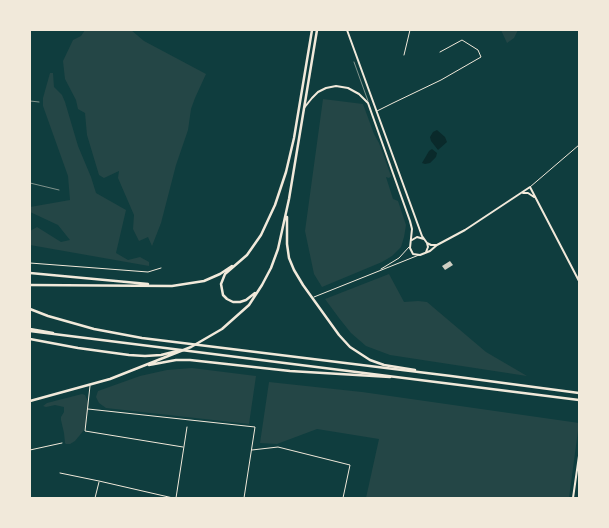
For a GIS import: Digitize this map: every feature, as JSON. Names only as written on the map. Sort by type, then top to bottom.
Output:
[{"type":"main road","points":[[262,285],[254,295],[246,300],[233,302],[224,295],[221,284],[225,274],[247,254],[261,235],[286,172],[294,138],[312,30]]},
{"type":"main road","points":[[30,401],[110,379],[191,347],[222,329],[249,305],[271,268],[278,249],[317,30]]},
{"type":"main road","points":[[287,207],[286,244],[294,270],[312,298],[350,347],[370,360],[384,365],[451,376]]},
{"type":"main road","points":[[30,285],[172,286],[204,281],[237,264]]},
{"type":"main road","points":[[30,274],[172,286]]},
{"type":"main road","points":[[30,309],[94,329],[146,339],[451,376],[579,394]]},
{"type":"main road","points":[[30,330],[579,400]]},
{"type":"main road","points":[[30,339],[78,348],[145,356],[161,355],[186,349]]},
{"type":"main road","points":[[142,366],[176,360],[190,360],[329,374],[399,378]]},
{"type":"street","points":[[347,30],[424,239],[431,245],[437,245]]},
{"type":"street","points":[[404,55],[410,30]]},
{"type":"street","points":[[377,112],[441,80],[481,57],[478,50],[462,40],[440,52]]},
{"type":"street","points":[[304,109],[318,92],[336,86],[348,88],[359,94],[368,103],[408,212],[412,229],[412,241]]},
{"type":"street","points":[[312,298],[420,255],[465,230],[530,187],[579,145]]},
{"type":"street","points":[[530,187],[579,281]]},
{"type":"street","points":[[520,194],[528,193],[536,199]]},
{"type":"street","points":[[378,271],[398,258],[417,237],[424,239]]},
{"type":"street","points":[[424,253],[427,250],[427,243]]},
{"type":"street","points":[[410,245],[410,250],[413,254],[420,255]]},
{"type":"street","points":[[30,263],[148,272],[161,268]]},
{"type":"street","points":[[90,385],[85,431],[183,447]]},
{"type":"street","points":[[88,409],[254,427],[244,498]]},
{"type":"street","points":[[176,498],[186,427]]},
{"type":"street","points":[[30,450],[62,443]]},
{"type":"street","points":[[251,450],[278,447],[350,465],[343,498]]},
{"type":"street","points":[[573,498],[579,456]]},
{"type":"street","points":[[60,473],[173,498]]},
{"type":"street","points":[[95,498],[99,481]]},
{"type":"lane","points":[[354,62],[368,103]]},
{"type":"lane","points":[[30,101],[39,102]]},
{"type":"lane","points":[[30,183],[60,190]]},
{"type":"shaded area","points":[[85,30],[131,30],[144,41],[206,74],[191,109],[188,130],[176,165],[161,223],[152,246],[148,237],[139,241],[133,229],[134,215],[118,178],[119,171],[104,178],[99,175],[87,135],[85,113],[78,109],[76,100],[65,79],[63,61],[73,40],[81,36]]},
{"type":"shaded area","points":[[501,30],[518,30],[514,38],[507,43]]},
{"type":"shaded area","points":[[50,73],[53,73],[54,87],[62,95],[65,102],[78,146],[96,193],[126,210],[116,253],[128,260],[140,257],[149,262],[149,266],[30,245],[30,231],[37,227],[61,242],[70,240],[58,225],[30,212],[30,207],[70,200],[68,176],[43,106],[43,98]]},
{"type":"shaded area","points":[[323,99],[363,104],[391,176],[389,178],[386,177],[393,199],[398,201],[406,225],[401,247],[392,256],[322,287],[314,274],[305,231]]},
{"type":"shaded area","points":[[437,130],[445,137],[447,142],[438,150],[430,137]]},
{"type":"shaded area","points":[[432,149],[437,153],[436,157],[430,163],[422,163],[429,151]]},
{"type":"shaded area","points":[[389,274],[404,302],[427,302],[486,352],[527,376],[390,355],[366,346],[351,333],[325,299]]},
{"type":"shaded area","points":[[192,368],[256,376],[249,424],[106,408],[99,403],[96,397],[98,391],[140,376],[167,370]]},
{"type":"shaded area","points":[[269,382],[362,392],[579,423],[569,498],[366,498],[379,439],[317,429],[277,444],[260,443]]},
{"type":"shaded area","points":[[82,394],[85,395],[89,404],[84,430],[75,441],[66,444],[61,420],[64,407],[55,405],[43,406],[47,403]]},
{"type":"building","points":[[450,261],[453,265],[445,270],[442,266]]}]
